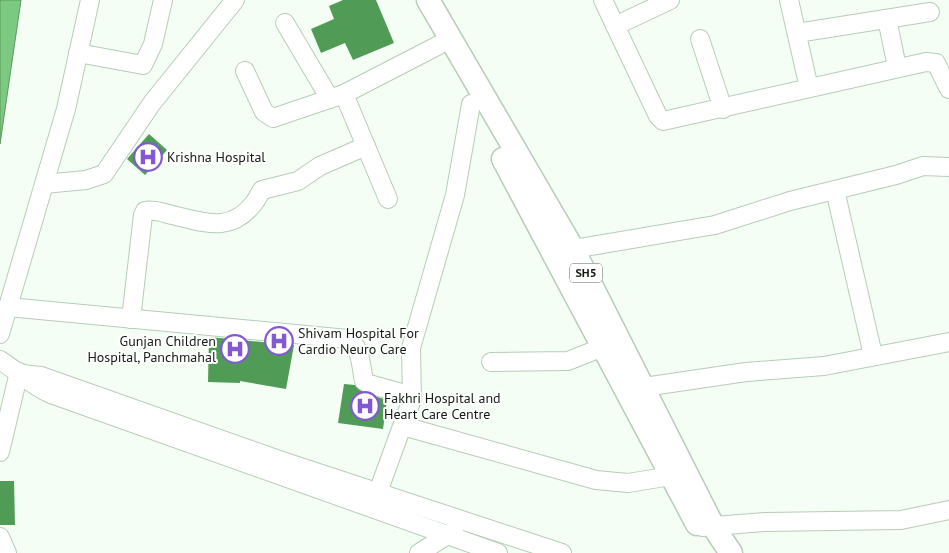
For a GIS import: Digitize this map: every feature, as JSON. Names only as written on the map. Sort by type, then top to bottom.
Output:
[{"type":"main road","name":"SH5","points":[[429,1],[439,45],[551,247],[671,476],[706,526],[731,553]]},
{"type":"main road","name":"SH5","points":[[429,1],[573,249],[644,388],[706,526],[713,553]]},
{"type":"street","points":[[0,334],[66,109],[90,0]]},
{"type":"street","points":[[78,53],[143,64],[153,44],[163,0]]},
{"type":"street","points":[[44,184],[86,180],[104,174],[152,103],[235,0]]},
{"type":"street","points":[[604,0],[662,121],[723,109],[897,67],[926,62],[936,63],[949,89]]},
{"type":"street","points":[[615,26],[670,0]]},
{"type":"street","points":[[789,0],[809,88]]},
{"type":"street","points":[[797,33],[930,12]]},
{"type":"street","points":[[887,19],[897,67]]},
{"type":"street","points":[[285,23],[337,97],[366,146],[388,199]]},
{"type":"street","points":[[700,39],[723,109]]},
{"type":"street","points":[[244,71],[264,112],[270,117],[280,117],[337,97],[439,45]]},
{"type":"street","points":[[375,500],[403,426],[412,396],[411,348],[455,195],[472,104]]},
{"type":"street","points":[[131,319],[143,214],[145,211],[155,211],[212,224],[229,223],[239,218],[255,202],[262,190],[298,181],[320,166],[366,146]]},
{"type":"street","points":[[573,249],[715,224],[790,201],[896,175],[923,166],[949,166]]},
{"type":"street","points":[[835,190],[873,355]]},
{"type":"street","points":[[8,307],[348,339],[354,342],[357,349],[364,381],[412,396]]},
{"type":"street","points":[[644,388],[746,372],[824,366],[873,355],[949,342]]},
{"type":"street","points":[[491,362],[568,360],[604,347]]},
{"type":"street","points":[[0,360],[20,373],[41,376],[218,446],[375,500],[470,522],[519,546],[562,553]]},
{"type":"street","points":[[0,452],[20,373]]},
{"type":"street","points":[[403,426],[596,480],[628,483],[671,476]]},
{"type":"street","points":[[375,500],[447,536],[498,553]]},
{"type":"street","points":[[706,526],[765,522],[901,520],[949,510]]},
{"type":"street","points":[[418,553],[470,522]]},
{"type":"street","points":[[0,537],[7,553]]},
{"type":"shaded area","points":[[0,0],[21,0],[0,144]]},
{"type":"building","points":[[343,0],[376,0],[394,43],[353,60],[345,43],[321,53],[311,29],[334,19],[329,6]]},
{"type":"building","points":[[149,134],[167,150],[145,175],[127,159]]},
{"type":"building","points":[[209,337],[294,345],[286,389],[240,381],[240,383],[208,382]]},
{"type":"building","points":[[344,384],[355,385],[364,393],[387,400],[383,429],[338,423]]},
{"type":"building","points":[[0,481],[14,481],[15,525],[0,525]]},
{"type":"place","name":"Krishna Hospital","points":[[148,157]]},
{"type":"place","name":"Shivam Hospital For Cardio Neuro Care","points":[[279,341]]},
{"type":"place","name":"Gunjan Children Hospital, Panchmahal","points":[[235,349]]},
{"type":"place","name":"Fakhri Hospital and Heart Care Centre","points":[[365,406]]}]
